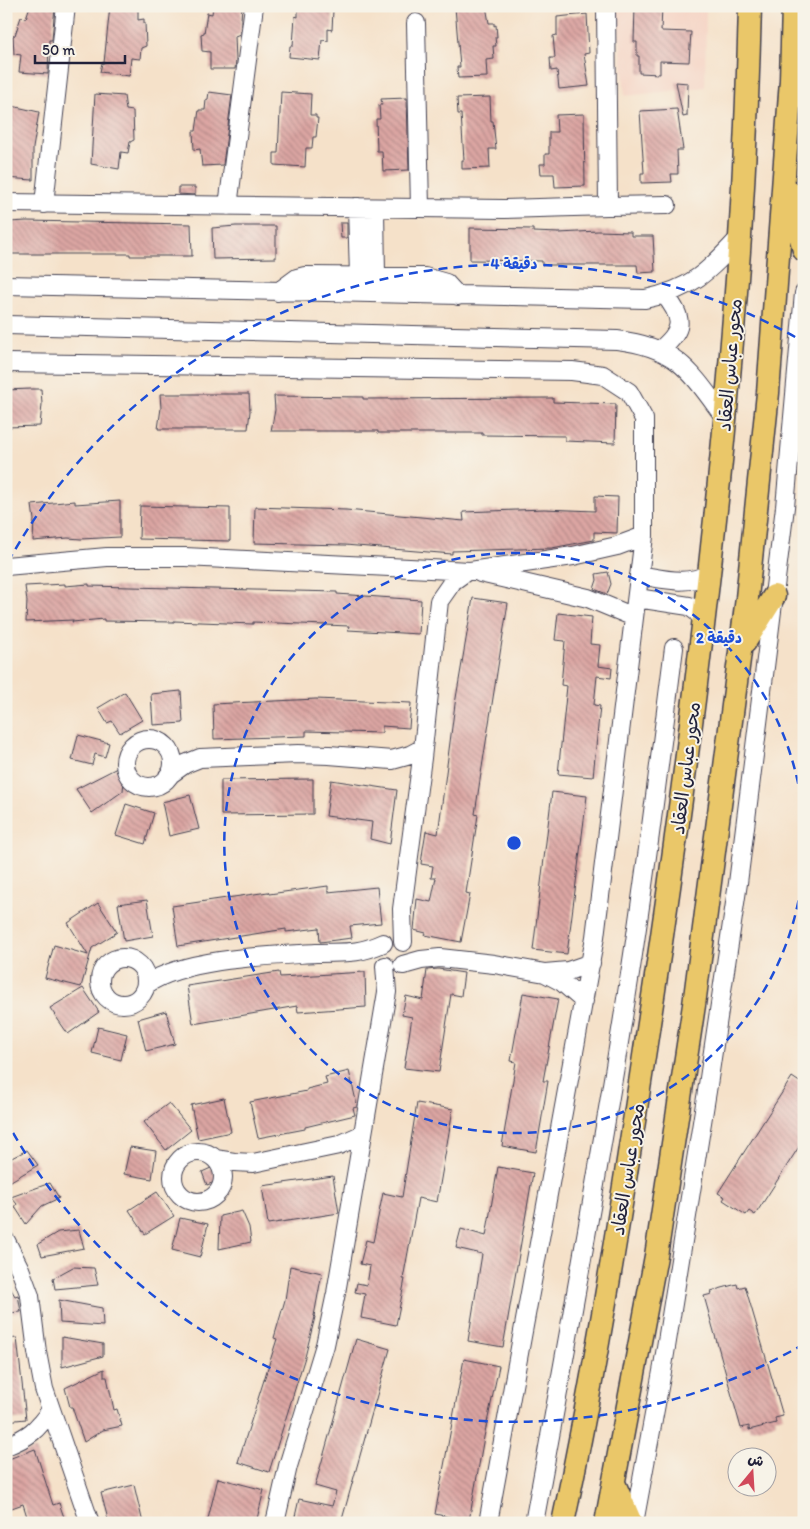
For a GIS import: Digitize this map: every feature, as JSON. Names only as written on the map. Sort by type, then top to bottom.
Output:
[{"type":"main road","name":"محور عباس العقاد","points":[[563,1523],[603,1313],[680,817],[709,574],[725,418],[740,237],[750,6]]},
{"type":"main road","name":"محور عباس العقاد","points":[[606,1523],[657,1246],[694,1005],[740,649],[768,393],[790,80],[793,6]]},
{"type":"main road","points":[[784,171],[804,250]]},
{"type":"main road","points":[[740,649],[774,596]]},
{"type":"main road","points":[[614,1483],[633,1523]]},
{"type":"street","points":[[44,204],[66,6]]},
{"type":"street","points":[[228,206],[254,6]]},
{"type":"street","points":[[606,6],[608,206]]},
{"type":"street","points":[[416,23],[420,208]]},
{"type":"street","points":[[6,203],[504,209],[667,205]]},
{"type":"street","points":[[366,207],[368,276]]},
{"type":"street","points":[[6,285],[645,299],[665,295],[685,287],[702,276],[740,237]]},
{"type":"street","points":[[278,292],[296,278],[305,276],[425,276],[446,283],[458,296]]},
{"type":"street","points":[[633,1523],[663,1366],[738,883],[785,507],[804,293]]},
{"type":"street","points":[[660,350],[675,336],[679,326],[678,315],[665,295]]},
{"type":"street","points":[[6,325],[617,340],[639,343],[660,350],[682,364],[695,377],[725,418]]},
{"type":"street","points":[[6,363],[572,371],[603,374],[629,392],[644,419],[644,536],[595,937],[488,1523]]},
{"type":"street","points":[[439,601],[453,581],[469,571],[573,556],[617,546],[644,536]]},
{"type":"street","points":[[6,566],[107,558],[146,557],[228,559],[469,571],[588,598],[634,617]]},
{"type":"street","points":[[394,942],[402,908],[419,781],[439,601],[434,586],[419,568]]},
{"type":"street","points":[[639,575],[688,581],[698,580],[709,574]]},
{"type":"street","points":[[637,598],[688,606],[697,612],[703,620]]},
{"type":"street","points":[[534,1523],[575,1301],[630,974],[674,648]]},
{"type":"street","points":[[200,758],[148,739],[140,741],[129,750],[125,764],[130,778],[142,786],[157,786],[185,764],[200,758],[298,754],[353,756],[392,760],[410,755],[423,748]]},
{"type":"street","points":[[165,746],[171,755],[172,762],[168,776]]},
{"type":"street","points":[[392,760],[419,781]]},
{"type":"street","points":[[393,965],[378,953],[380,948],[394,942]]},
{"type":"street","points":[[276,1523],[288,1466],[325,1345],[336,1293],[393,965],[408,955],[394,942]]},
{"type":"street","points":[[147,984],[144,970],[134,959],[127,957],[112,960],[102,970],[100,985],[107,998],[120,1004],[128,1004],[140,997],[147,984],[175,970],[247,959],[357,952],[394,942],[440,958]]},
{"type":"street","points":[[357,952],[393,965],[440,958],[494,964],[545,973],[568,971],[591,963]]},
{"type":"street","points":[[140,964],[175,970]]},
{"type":"street","points":[[545,973],[562,982],[584,1001]]},
{"type":"street","points":[[215,1159],[253,1163],[330,1147],[347,1142],[363,1134]]},
{"type":"street","points":[[330,1147],[346,1155],[358,1167]]},
{"type":"street","points":[[222,1184],[222,1169],[215,1159],[206,1153],[190,1153],[184,1157],[174,1170],[175,1185],[184,1197],[199,1202],[213,1197],[222,1184],[253,1163]]},
{"type":"street","points":[[6,1242],[20,1269],[30,1296],[44,1389],[90,1523]]},
{"type":"street","points":[[6,1446],[24,1439],[39,1426],[51,1410]]},
{"type":"street","points":[[24,1439],[45,1440],[62,1445]]},
{"type":"shaded area","points":[[617,6],[706,6],[705,87],[625,96]]},
{"type":"building","points":[[30,6],[55,6],[52,40],[49,40],[48,74],[19,72],[21,55],[14,54],[13,36],[21,17],[26,18]]},
{"type":"building","points":[[110,6],[138,6],[138,20],[144,19],[146,46],[141,48],[140,59],[131,58],[129,76],[100,72],[102,63],[104,63]]},
{"type":"building","points":[[213,6],[242,6],[240,34],[235,36],[235,69],[210,69],[210,52],[202,51],[201,34],[204,33],[207,13],[212,14]]},
{"type":"building","points":[[298,6],[323,6],[333,10],[332,30],[328,29],[328,41],[322,40],[320,60],[289,57],[290,46],[293,46],[295,16],[298,17]]},
{"type":"building","points":[[486,6],[489,23],[494,23],[494,26],[496,25],[497,37],[495,37],[496,46],[493,46],[494,59],[486,60],[487,77],[458,78],[457,67],[460,67],[455,7]]},
{"type":"building","points":[[635,6],[662,6],[661,31],[691,32],[689,62],[660,61],[660,74],[639,73],[637,42],[634,42]]},
{"type":"building","points":[[587,14],[589,53],[584,54],[589,86],[559,89],[557,70],[551,71],[550,58],[555,58],[553,36],[557,35],[557,17]]},
{"type":"building","points":[[676,82],[688,83],[687,116],[683,117]]},
{"type":"building","points":[[209,92],[232,95],[223,165],[202,166],[200,149],[194,150],[193,131],[196,131],[199,110],[205,110]]},
{"type":"building","points":[[281,92],[311,94],[310,115],[316,115],[316,118],[318,118],[316,137],[313,137],[312,148],[306,148],[305,167],[274,165],[274,153],[278,153]]},
{"type":"building","points":[[95,94],[124,96],[126,110],[133,111],[134,140],[130,142],[128,153],[121,152],[119,169],[91,164]]},
{"type":"building","points":[[490,97],[491,121],[493,121],[496,149],[489,149],[490,168],[462,169],[462,160],[464,160],[461,114],[458,114],[457,98]]},
{"type":"building","points":[[407,98],[409,170],[383,171],[382,151],[377,151],[376,119],[380,119],[379,105],[382,105],[381,99]]},
{"type":"building","points":[[12,106],[39,112],[33,148],[33,180],[6,178],[6,113],[10,114]]},
{"type":"building","points":[[677,109],[683,150],[677,150],[678,174],[671,174],[672,182],[641,183],[641,173],[644,173],[640,111]]},
{"type":"building","points":[[584,114],[585,186],[555,187],[554,174],[541,174],[540,164],[545,164],[545,154],[549,154],[549,132],[557,132],[556,115]]},
{"type":"building","points":[[178,187],[195,187],[195,195],[178,194]]},
{"type":"building","points":[[10,222],[191,224],[192,256],[10,254]]},
{"type":"building","points":[[340,223],[347,223],[347,238],[341,238]]},
{"type":"building","points":[[276,226],[276,258],[213,259],[212,228]]},
{"type":"building","points":[[470,228],[533,229],[533,232],[559,233],[631,232],[631,236],[653,236],[655,272],[638,273],[637,265],[542,265],[542,261],[470,260]]},
{"type":"building","points":[[41,389],[40,426],[6,427],[6,390]]},
{"type":"building","points":[[160,394],[249,394],[248,429],[158,429],[161,408]]},
{"type":"building","points":[[274,396],[363,397],[363,399],[553,398],[553,402],[616,404],[615,443],[565,441],[565,436],[482,435],[482,433],[271,431],[275,410]]},
{"type":"building","points":[[595,496],[618,497],[617,533],[594,532],[594,540],[552,548],[452,551],[452,554],[345,545],[254,543],[255,507],[346,510],[464,521],[463,512],[544,509],[595,511]]},
{"type":"building","points":[[75,501],[75,504],[120,501],[120,537],[33,541],[34,520],[32,505]]},
{"type":"building","points":[[140,506],[230,508],[230,541],[139,539]]},
{"type":"building","points":[[608,572],[611,584],[607,594],[594,589],[597,580],[596,574]]},
{"type":"building","points":[[65,584],[65,586],[89,584],[89,586],[337,592],[337,594],[421,600],[419,634],[348,630],[349,626],[253,622],[253,624],[104,621],[104,619],[72,622],[73,620],[26,622],[27,601],[25,586]]},
{"type":"building","points":[[473,598],[508,603],[475,814],[478,815],[466,893],[470,894],[461,942],[425,935],[426,933],[414,930],[417,899],[431,902],[436,878],[431,878],[433,866],[421,864],[426,831],[438,834],[455,704]]},
{"type":"building","points":[[558,613],[592,617],[590,644],[600,645],[598,666],[612,668],[611,678],[597,676],[594,705],[600,706],[593,777],[558,774],[567,686],[561,685],[565,641],[555,640]]},
{"type":"building","points":[[181,691],[183,723],[153,725],[151,694]]},
{"type":"building","points":[[125,692],[142,720],[120,733],[112,721],[107,723],[98,708]]},
{"type":"building","points":[[316,699],[411,703],[409,728],[382,726],[382,733],[306,731],[306,736],[214,739],[213,704]]},
{"type":"building","points":[[78,735],[109,743],[105,757],[95,754],[92,765],[72,760]]},
{"type":"building","points":[[117,768],[124,780],[123,791],[92,813],[76,789]]},
{"type":"building","points":[[313,779],[313,814],[221,815],[221,780]]},
{"type":"building","points":[[331,780],[397,790],[390,844],[370,839],[372,822],[326,816]]},
{"type":"building","points":[[552,792],[587,796],[567,954],[533,950]]},
{"type":"building","points":[[190,795],[199,829],[169,836],[162,802]]},
{"type":"building","points":[[126,804],[154,813],[145,844],[116,835]]},
{"type":"building","points":[[328,886],[328,892],[377,887],[381,923],[350,926],[352,938],[320,942],[319,928],[286,932],[286,929],[178,946],[172,906],[268,892],[269,894]]},
{"type":"building","points":[[147,900],[153,936],[124,941],[118,904]]},
{"type":"building","points":[[98,903],[117,932],[92,948],[81,987],[45,978],[54,945],[88,955],[68,923]]},
{"type":"building","points":[[438,969],[464,973],[461,996],[451,994],[439,1072],[404,1068],[412,1017],[402,1015],[406,996],[423,1000],[427,970]]},
{"type":"building","points":[[279,972],[280,977],[365,972],[366,1007],[298,1012],[297,1006],[193,1024],[187,986]]},
{"type":"building","points":[[83,988],[99,1012],[68,1034],[50,1008]]},
{"type":"building","points":[[523,993],[558,999],[543,1081],[548,1081],[536,1152],[502,1146],[516,1062],[511,1061]]},
{"type":"building","points":[[166,1011],[175,1044],[146,1051],[138,1019]]},
{"type":"building","points":[[98,1027],[127,1034],[121,1060],[92,1053]]},
{"type":"building","points":[[349,1071],[357,1105],[357,1107],[353,1108],[355,1115],[305,1127],[305,1129],[258,1138],[250,1102],[307,1091],[307,1089],[327,1084],[325,1077]]},
{"type":"building","points":[[792,1077],[804,1085],[804,1139],[755,1215],[749,1211],[746,1215],[723,1200],[725,1197],[718,1193]]},
{"type":"building","points":[[224,1098],[231,1132],[198,1139],[191,1105]]},
{"type":"building","points":[[169,1103],[191,1130],[166,1150],[144,1122]]},
{"type":"building","points":[[417,1103],[453,1109],[437,1202],[418,1198],[396,1325],[361,1318],[365,1294],[355,1292],[357,1283],[367,1285],[370,1266],[360,1264],[366,1240],[373,1242],[383,1193],[402,1197]]},
{"type":"building","points":[[130,1147],[156,1151],[152,1179],[124,1174]]},
{"type":"building","points":[[27,1150],[38,1165],[6,1184],[6,1161]]},
{"type":"building","points":[[498,1167],[533,1173],[503,1347],[468,1341],[482,1254],[456,1248],[461,1229],[486,1236]]},
{"type":"building","points":[[211,1168],[217,1181],[207,1185],[202,1172]]},
{"type":"building","points":[[333,1176],[339,1213],[268,1224],[262,1186]]},
{"type":"building","points":[[50,1183],[59,1198],[42,1206],[26,1224],[15,1207],[17,1204],[11,1197]]},
{"type":"building","points":[[157,1192],[174,1216],[145,1234],[129,1210]]},
{"type":"building","points":[[242,1211],[249,1227],[251,1242],[219,1249],[220,1216]]},
{"type":"building","points":[[180,1218],[208,1224],[200,1257],[172,1250]]},
{"type":"building","points":[[79,1230],[84,1248],[42,1256],[38,1244],[58,1232]]},
{"type":"building","points":[[290,1266],[322,1273],[315,1317],[305,1357],[269,1472],[238,1462],[277,1339],[274,1338],[285,1300]]},
{"type":"building","points":[[73,1267],[94,1268],[98,1285],[55,1289],[53,1278]]},
{"type":"building","points":[[6,1281],[15,1296],[18,1295],[21,1312],[6,1313]]},
{"type":"building","points":[[737,1284],[738,1288],[745,1286],[783,1416],[775,1418],[776,1423],[749,1430],[749,1426],[741,1428],[704,1296],[712,1294],[711,1291]]},
{"type":"building","points":[[59,1300],[102,1308],[103,1326],[60,1323]]},
{"type":"building","points":[[62,1337],[103,1344],[103,1356],[62,1367]]},
{"type":"building","points":[[17,1338],[26,1419],[6,1421],[6,1339]]},
{"type":"building","points":[[356,1339],[390,1349],[341,1523],[301,1523],[294,1521],[299,1499],[332,1506],[336,1492],[315,1486]]},
{"type":"building","points":[[464,1359],[499,1366],[469,1521],[435,1514]]},
{"type":"building","points":[[104,1369],[104,1377],[107,1377],[114,1410],[117,1409],[122,1426],[103,1430],[84,1442],[72,1407],[70,1407],[65,1388]]},
{"type":"building","points":[[35,1449],[53,1505],[59,1503],[66,1523],[29,1523],[23,1504],[6,1510],[6,1460]]},
{"type":"building","points":[[218,1478],[264,1490],[256,1523],[207,1523]]},
{"type":"building","points":[[134,1485],[143,1523],[109,1523],[101,1493]]}]
